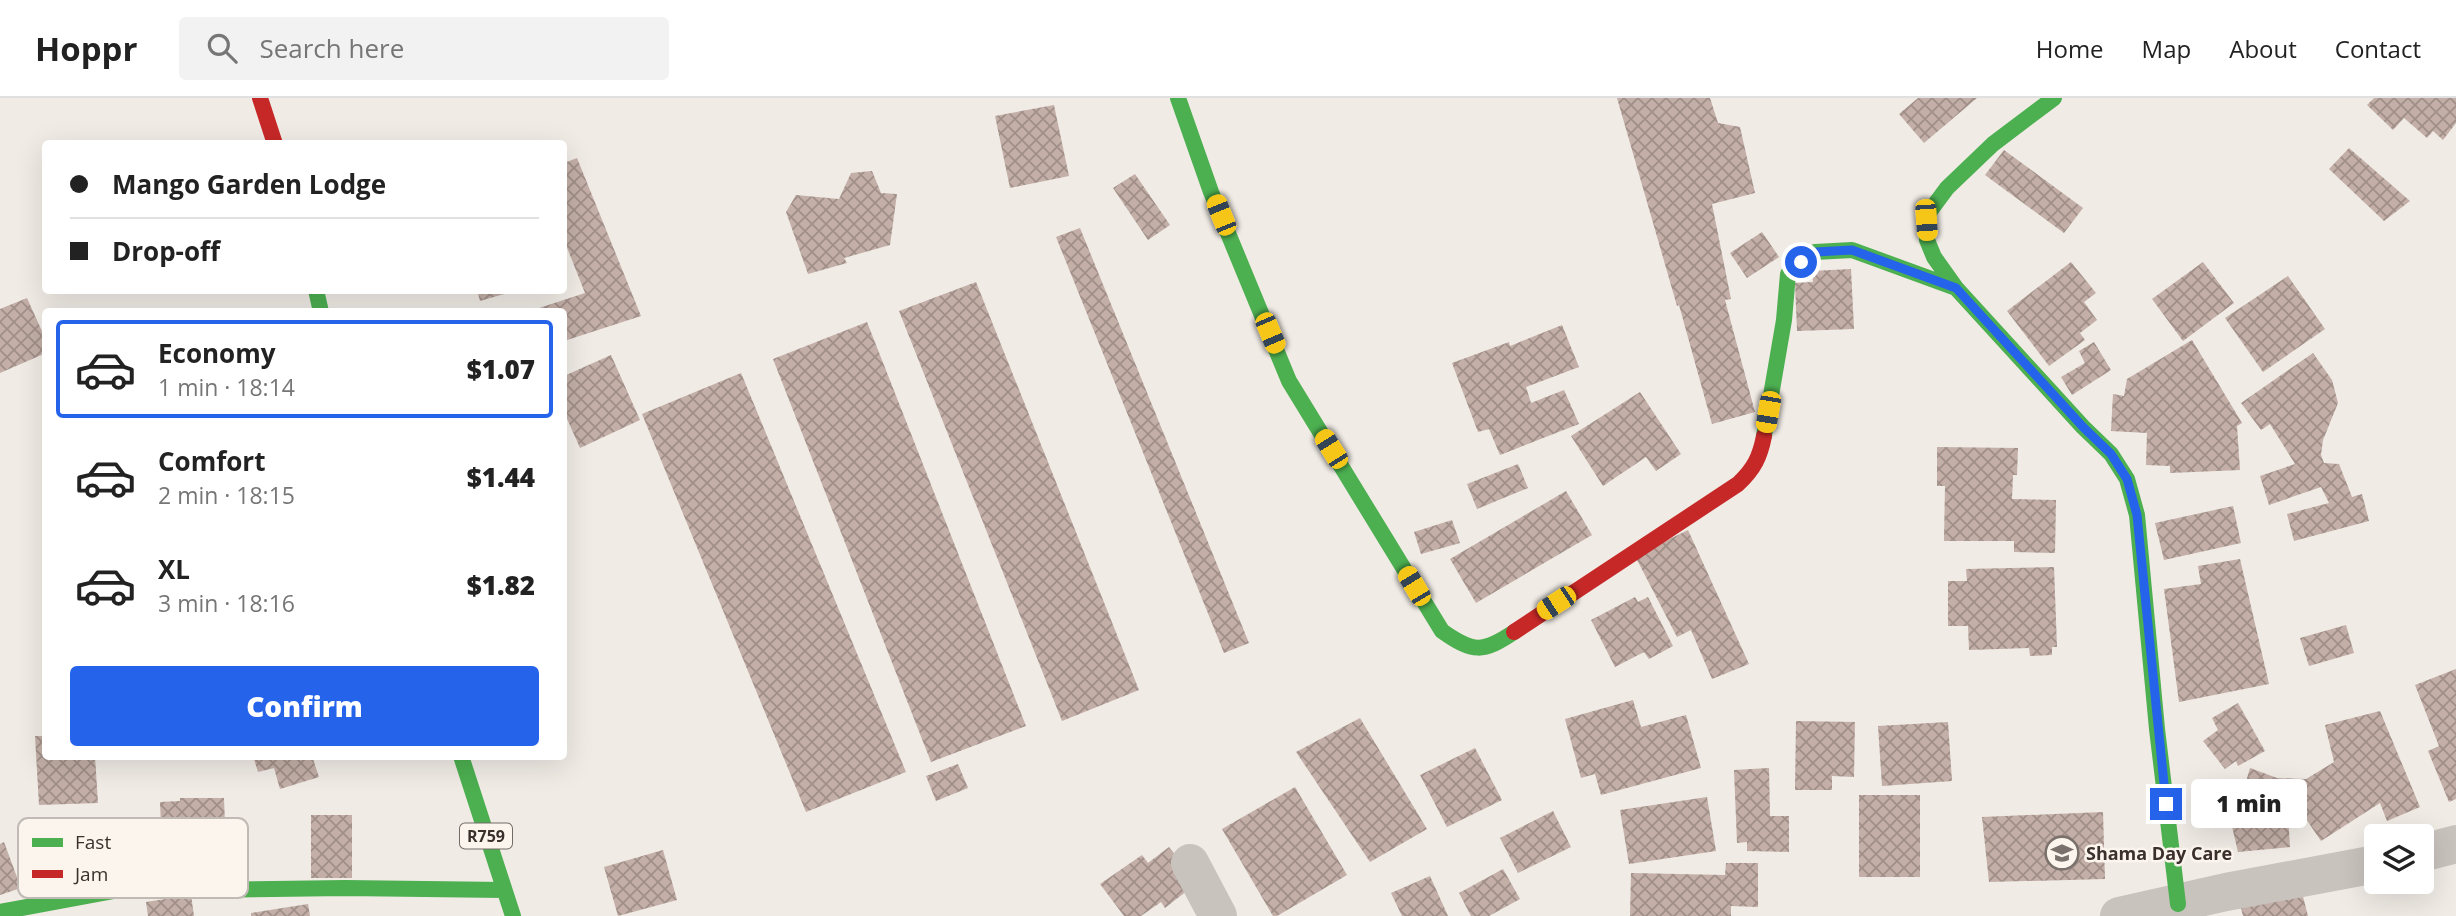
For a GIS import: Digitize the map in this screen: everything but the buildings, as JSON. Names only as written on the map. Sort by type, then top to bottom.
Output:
[{"type":"street","points":[[260,98],[274,140]]},
{"type":"street","points":[[1178,98],[1211,192],[1289,381],[1442,631],[1464,646],[1493,646],[1738,484],[1751,472],[1760,458],[1784,320],[1788,274],[1815,252],[1852,250],[1956,288]]},
{"type":"street","points":[[2054,98],[2042,110],[2001,137],[1939,195],[1926,220],[1928,247],[1937,265],[1956,288],[2111,454],[2127,479],[2137,515],[2157,729],[2178,904]]},
{"type":"street","name":"R759","points":[[462,760],[513,916]]},
{"type":"street","points":[[2434,850],[2456,844]]},
{"type":"street","points":[[1190,863],[1218,916]]},
{"type":"street","points":[[2119,916],[2178,904],[2230,904],[2364,867]]},
{"type":"street","points":[[248,889],[504,890]]},
{"type":"street","points":[[0,912],[76,898]]},
{"type":"traffic: fast","points":[[1178,98],[1211,192],[1289,381],[1442,631],[1470,647],[1478,648],[1494,644],[1514,632]]},
{"type":"traffic: fast","points":[[2054,98],[1993,144],[1947,188],[1926,221],[1927,240],[1934,257],[1956,288],[2111,454],[2127,479],[2137,515],[2157,729],[2178,904]]},
{"type":"traffic: fast","points":[[1764,436],[1784,320],[1788,274],[1815,252],[1852,250],[1956,288]]},
{"type":"traffic: fast","points":[[317,294],[320,308]]},
{"type":"traffic: fast","points":[[462,760],[513,916]]},
{"type":"traffic: fast","points":[[248,889],[504,890]]},
{"type":"traffic: fast","points":[[0,912],[76,898]]},
{"type":"traffic: jam","points":[[260,98],[274,140]]},
{"type":"traffic: jam","points":[[1514,632],[1738,484],[1756,462],[1764,436]]},
{"type":"place","name":"Shama Day Care","points":[[2062,853]]},
{"type":"route","points":[[1801,262],[1815,252],[1852,250],[1956,288],[2111,454],[2127,479],[2137,515],[2166,804]]}]
